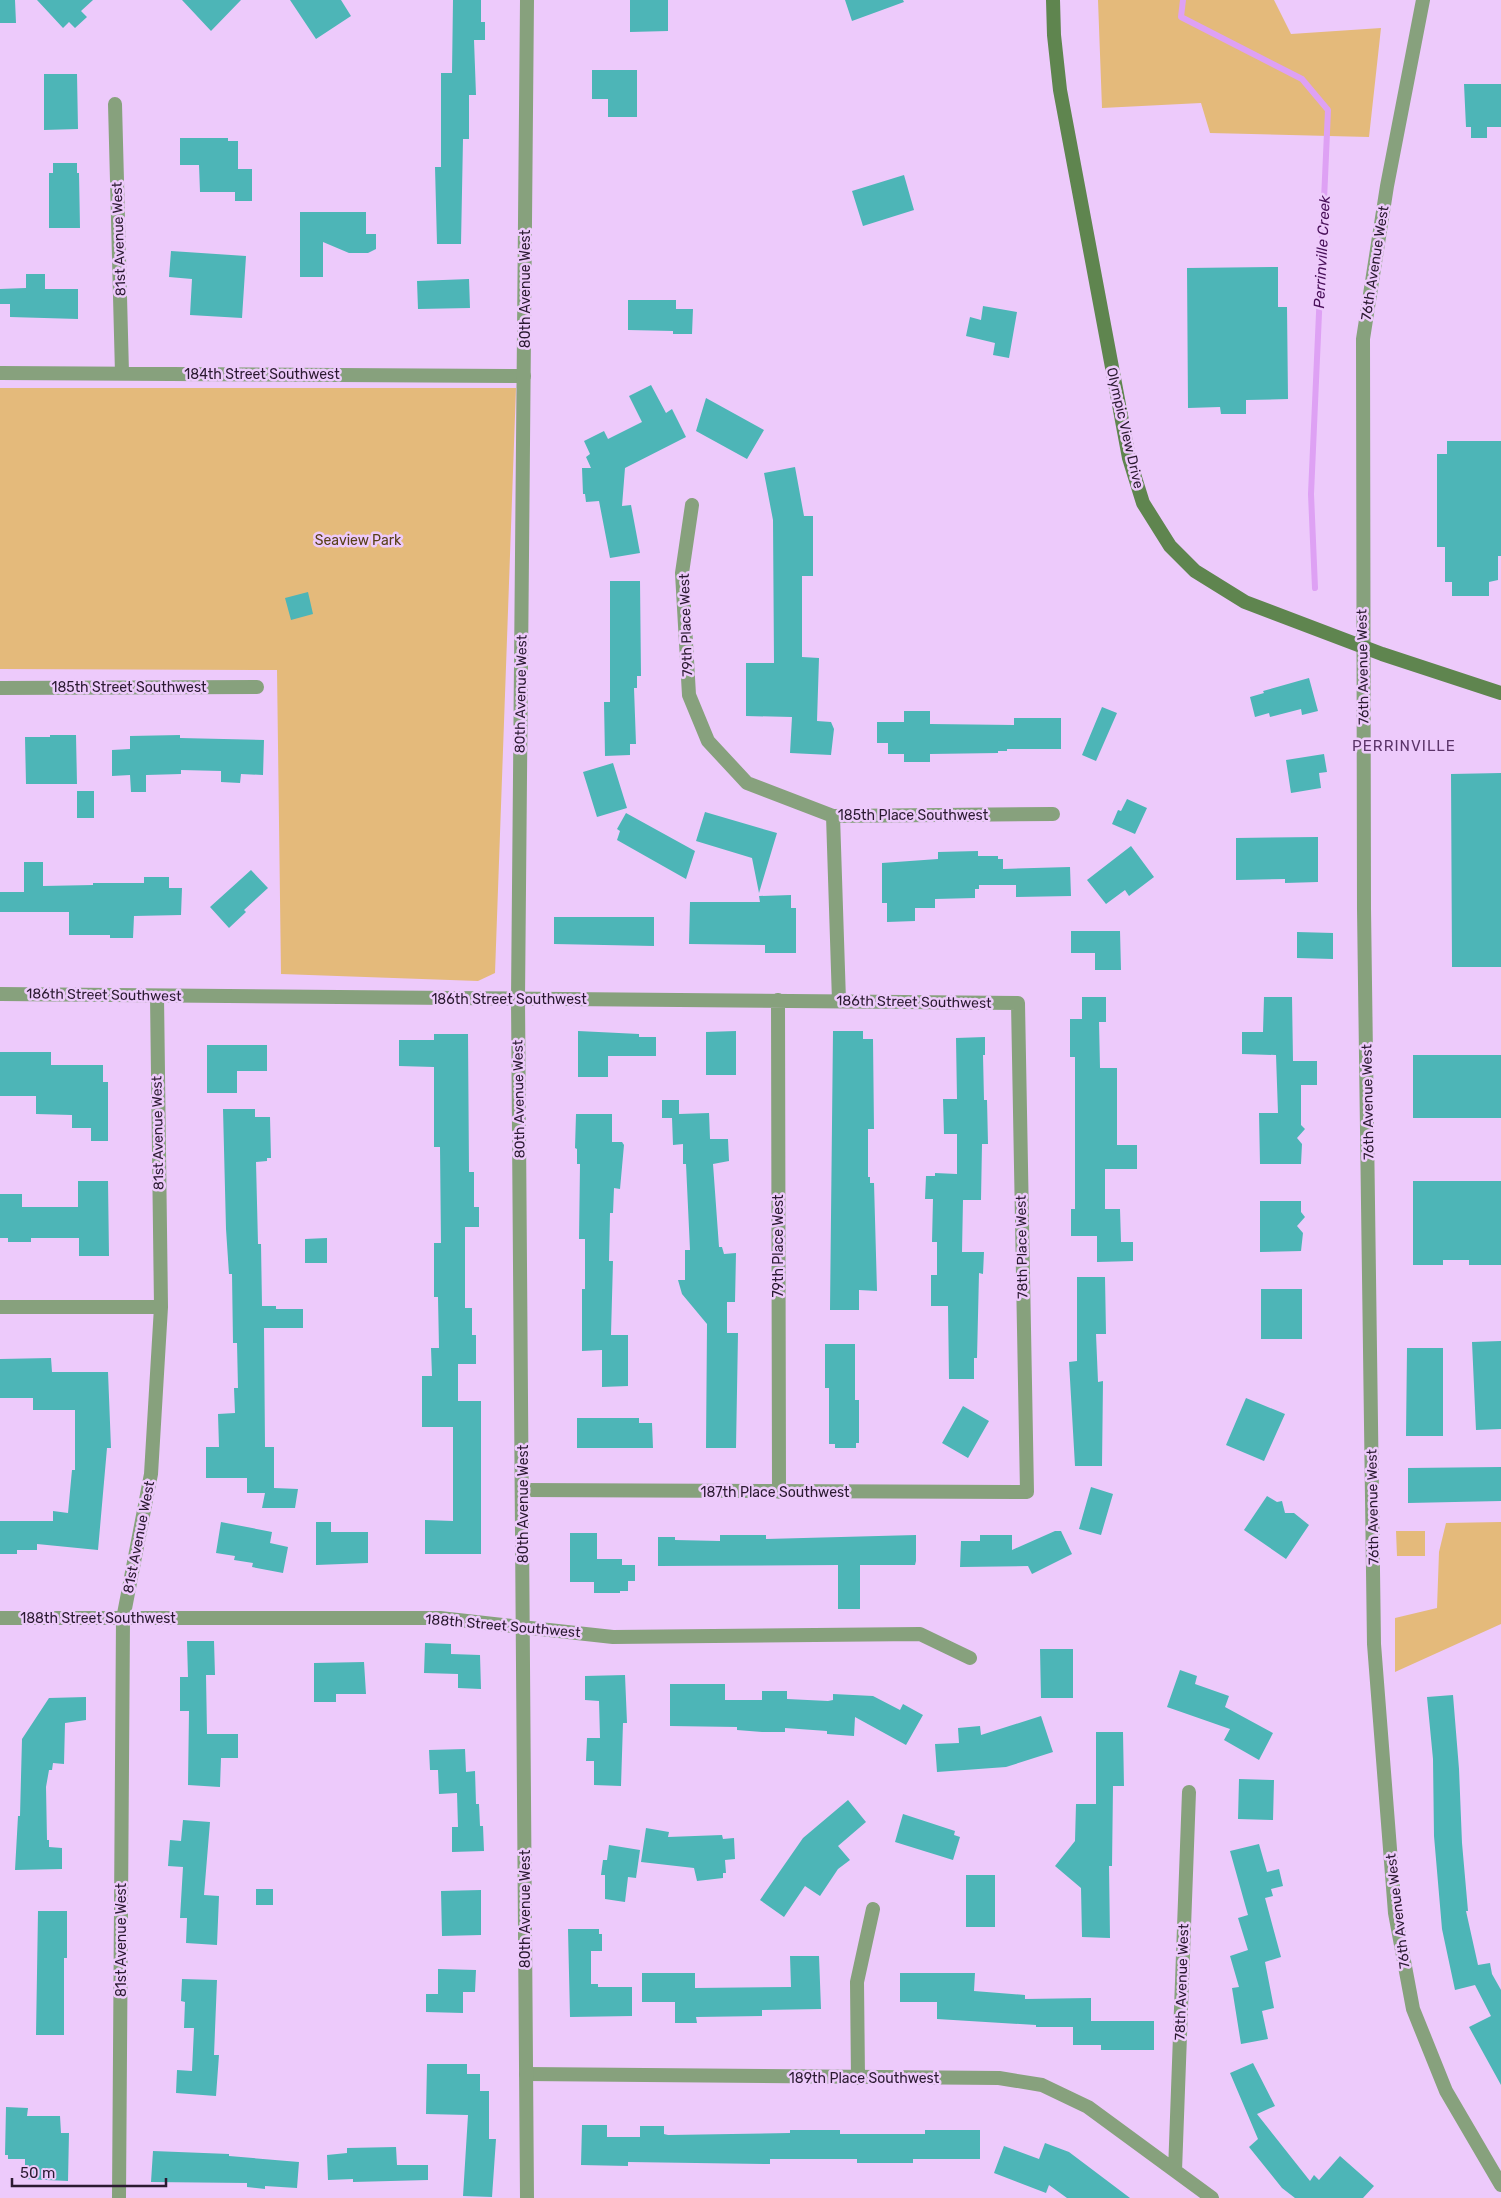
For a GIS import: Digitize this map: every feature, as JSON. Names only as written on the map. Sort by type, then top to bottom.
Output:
[{"type":"main road","name":"Olympic View Drive","points":[[1054,0],[1055,42],[1060,90],[1123,431],[1143,503],[1170,546],[1195,571],[1212,584],[1245,602],[1362,646],[1501,693]]},
{"type":"street","name":"80th Avenue West","points":[[527,0],[518,999],[527,2198]]},
{"type":"street","name":"76th Avenue West","points":[[1423,0],[1387,186],[1363,339],[1362,646],[1374,1644],[1395,1913],[1413,2008],[1446,2091],[1501,2186]]},
{"type":"street","name":"81st Avenue West","points":[[115,104],[122,373]]},
{"type":"street","name":"184th Street Southwest","points":[[0,373],[524,376]]},
{"type":"street","name":"79th Place West","points":[[692,505],[682,573],[688,695],[708,741]]},
{"type":"street","name":"185th Street Southwest","points":[[0,688],[257,687]]},
{"type":"street","name":"185th Place Southwest","points":[[708,741],[747,783],[833,816],[1053,814]]},
{"type":"street","points":[[833,816],[839,1001]]},
{"type":"street","name":"186th Street Southwest","points":[[0,994],[1018,1003]]},
{"type":"street","name":"81st Avenue West","points":[[119,2198],[123,1619],[152,1474],[161,1307],[156,996]]},
{"type":"street","name":"79th Place West","points":[[778,1000],[779,1492]]},
{"type":"street","name":"78th Place West","points":[[1018,1003],[1026,1492]]},
{"type":"street","points":[[0,1306],[161,1307]]},
{"type":"street","name":"187th Place Southwest","points":[[523,1490],[1026,1492]]},
{"type":"street","name":"188th Street Southwest","points":[[0,1618],[440,1618],[613,1637],[920,1634],[970,1658]]},
{"type":"street","name":"78th Avenue West","points":[[1175,2171],[1189,1792]]},
{"type":"street","points":[[858,2078],[857,1982],[873,1909]]},
{"type":"street","name":"189th Place Southwest","points":[[526,2074],[999,2078],[1042,2085],[1088,2107],[1212,2198]]},
{"type":"green space","points":[[1098,0],[1274,0],[1291,34],[1381,28],[1369,137],[1210,133],[1201,103],[1102,108]]},
{"type":"green space","name":"Seaview Park","points":[[0,388],[516,388],[495,973],[478,981],[281,974],[277,670],[0,669]]},
{"type":"green space","points":[[1501,1522],[1501,1624],[1395,1672],[1395,1618],[1437,1608],[1439,1552],[1446,1523]]},
{"type":"green space","points":[[1396,1531],[1425,1531],[1425,1556],[1397,1556]]},
{"type":"building","points":[[0,0],[15,0],[16,23],[0,23]]},
{"type":"building","points":[[37,0],[93,0],[81,11],[87,17],[75,28],[69,22],[63,28]]},
{"type":"building","points":[[182,0],[241,0],[211,31]]},
{"type":"building","points":[[290,0],[341,0],[351,16],[316,39]]},
{"type":"building","points":[[453,0],[481,0],[481,22],[485,22],[485,40],[474,40],[476,95],[469,95],[469,139],[463,139],[461,244],[437,244],[435,167],[441,167],[441,73],[452,73]]},
{"type":"building","points":[[630,0],[668,0],[668,31],[630,32]]},
{"type":"building","points":[[845,0],[903,0],[904,2],[852,21]]},
{"type":"building","points":[[592,70],[637,70],[637,117],[608,117],[608,99],[592,99]]},
{"type":"building","points":[[44,74],[77,74],[78,129],[44,130]]},
{"type":"building","points":[[1464,84],[1501,84],[1501,127],[1487,127],[1487,138],[1471,138],[1471,127],[1466,127]]},
{"type":"building","points":[[180,138],[228,138],[228,141],[238,141],[238,169],[252,169],[252,201],[235,201],[235,192],[200,192],[199,165],[180,165]]},
{"type":"building","points":[[53,163],[77,163],[77,173],[79,173],[80,228],[49,228],[49,173],[53,173]]},
{"type":"building","points":[[904,175],[914,210],[863,226],[852,191]]},
{"type":"building","points":[[300,212],[366,212],[366,234],[376,234],[376,249],[368,253],[349,253],[323,242],[323,277],[300,277]]},
{"type":"building","points":[[171,251],[246,256],[242,318],[190,315],[192,279],[169,277]]},
{"type":"building","points":[[1278,267],[1278,307],[1287,307],[1288,399],[1246,400],[1246,414],[1221,414],[1220,407],[1188,408],[1187,268]]},
{"type":"building","points":[[26,274],[45,274],[45,289],[78,289],[78,319],[10,317],[10,304],[0,304],[0,289],[26,288]]},
{"type":"building","points":[[469,279],[470,308],[418,309],[417,281]]},
{"type":"building","points":[[628,300],[676,300],[676,309],[693,309],[692,334],[673,334],[673,331],[628,330]]},
{"type":"building","points":[[983,306],[1017,312],[1009,358],[993,355],[995,343],[966,336],[970,317],[981,320]]},
{"type":"building","points":[[651,385],[666,413],[672,409],[686,437],[625,468],[622,506],[631,505],[640,553],[610,558],[599,501],[586,502],[585,494],[583,494],[582,468],[591,468],[586,457],[590,454],[584,441],[604,431],[608,439],[642,422],[629,396]]},
{"type":"building","points":[[706,398],[764,430],[747,459],[696,431]]},
{"type":"building","points":[[1447,441],[1501,441],[1501,556],[1498,556],[1498,580],[1489,582],[1489,596],[1452,596],[1452,582],[1445,582],[1445,547],[1437,547],[1437,454],[1447,454]]},
{"type":"building","points":[[795,467],[804,516],[813,516],[813,576],[802,576],[802,657],[819,658],[817,721],[831,722],[834,729],[831,755],[790,753],[792,717],[746,716],[746,663],[774,663],[773,520],[764,473]]},
{"type":"building","points":[[610,581],[640,581],[641,676],[637,676],[637,688],[634,688],[636,744],[630,744],[630,755],[605,756],[604,702],[610,702]]},
{"type":"building","points":[[308,592],[313,614],[291,620],[285,598]]},
{"type":"building","points":[[1309,678],[1318,711],[1302,715],[1301,709],[1270,717],[1269,713],[1255,717],[1250,697],[1264,693],[1263,691]]},
{"type":"building","points":[[1102,707],[1117,713],[1096,761],[1082,755]]},
{"type":"building","points":[[904,711],[930,711],[930,724],[1014,725],[1014,718],[1061,718],[1061,749],[1007,749],[1007,751],[998,751],[998,753],[930,754],[930,762],[904,762],[904,754],[888,754],[888,743],[877,743],[877,722],[904,722]]},
{"type":"building","points":[[50,735],[76,735],[77,784],[26,784],[25,737],[50,737]]},
{"type":"building","points":[[180,735],[180,738],[264,740],[263,775],[241,774],[240,783],[221,782],[221,771],[181,770],[181,774],[146,775],[146,792],[131,792],[130,775],[112,776],[112,750],[130,749],[130,736]]},
{"type":"building","points":[[1324,754],[1327,772],[1319,773],[1321,788],[1291,793],[1286,760]]},
{"type":"building","points":[[613,763],[627,808],[597,817],[583,772]]},
{"type":"building","points":[[1501,773],[1501,967],[1452,967],[1451,774]]},
{"type":"building","points":[[77,791],[94,791],[94,818],[77,818]]},
{"type":"building","points":[[1127,799],[1147,808],[1135,834],[1112,824],[1118,810],[1121,811]]},
{"type":"building","points":[[705,812],[777,833],[759,893],[752,858],[696,841]]},
{"type":"building","points":[[626,813],[695,851],[686,879],[617,840],[620,831],[617,829]]},
{"type":"building","points":[[1318,837],[1318,882],[1285,883],[1285,879],[1236,880],[1236,838]]},
{"type":"building","points":[[1131,846],[1154,877],[1129,896],[1125,890],[1106,904],[1087,880]]},
{"type":"building","points":[[978,851],[978,856],[998,856],[998,859],[1003,859],[1003,869],[1070,867],[1071,896],[1016,897],[1016,885],[979,885],[979,889],[975,889],[975,898],[935,899],[935,908],[915,908],[915,921],[887,922],[887,903],[882,903],[882,863],[938,859],[938,852]]},
{"type":"building","points":[[24,862],[43,862],[43,886],[93,885],[93,883],[144,883],[144,877],[169,877],[169,888],[182,888],[181,915],[134,916],[133,938],[110,938],[110,935],[69,935],[69,912],[0,912],[0,892],[24,892]]},
{"type":"building","points":[[251,870],[268,888],[244,910],[246,912],[229,928],[210,907]]},
{"type":"building","points":[[791,895],[791,908],[796,908],[796,953],[765,953],[765,945],[689,944],[690,902],[760,902],[759,896]]},
{"type":"building","points":[[554,917],[654,917],[654,946],[554,944]]},
{"type":"building","points":[[1071,931],[1120,931],[1121,970],[1095,970],[1095,953],[1071,953]]},
{"type":"building","points":[[1297,932],[1333,933],[1333,959],[1297,958]]},
{"type":"building","points":[[1082,997],[1106,997],[1106,1022],[1099,1022],[1100,1068],[1117,1068],[1117,1145],[1137,1145],[1137,1169],[1105,1169],[1105,1209],[1120,1209],[1121,1242],[1133,1242],[1133,1261],[1097,1262],[1097,1236],[1071,1236],[1071,1209],[1075,1209],[1075,1057],[1070,1057],[1070,1019],[1082,1019]]},
{"type":"building","points":[[1264,997],[1292,997],[1293,1061],[1317,1061],[1317,1085],[1301,1085],[1301,1125],[1305,1129],[1297,1138],[1302,1144],[1301,1164],[1260,1164],[1259,1113],[1278,1113],[1276,1055],[1242,1054],[1242,1032],[1263,1032]]},
{"type":"building","points":[[578,1031],[639,1034],[639,1037],[656,1037],[656,1056],[608,1056],[608,1077],[578,1077]]},
{"type":"building","points":[[736,1031],[736,1075],[706,1075],[706,1032]]},
{"type":"building","points":[[833,1031],[863,1031],[863,1039],[873,1039],[874,1129],[868,1129],[868,1177],[870,1177],[870,1183],[874,1183],[877,1291],[859,1290],[859,1310],[830,1310]]},
{"type":"building","points":[[434,1034],[468,1034],[469,1172],[474,1172],[474,1207],[479,1207],[479,1227],[465,1227],[465,1308],[472,1308],[472,1335],[476,1335],[476,1364],[458,1364],[458,1401],[481,1401],[481,1554],[425,1554],[425,1520],[453,1521],[453,1427],[422,1427],[422,1376],[432,1376],[431,1348],[439,1348],[438,1297],[434,1297],[434,1243],[441,1243],[440,1147],[434,1147],[434,1067],[399,1066],[399,1040],[434,1040]]},
{"type":"building","points":[[985,1037],[985,1055],[983,1055],[984,1100],[987,1100],[988,1144],[982,1144],[981,1200],[963,1200],[962,1252],[984,1252],[983,1274],[979,1273],[977,1358],[974,1358],[974,1379],[949,1379],[948,1306],[931,1306],[931,1275],[937,1275],[937,1242],[932,1242],[933,1199],[925,1199],[926,1176],[935,1176],[935,1173],[957,1174],[957,1134],[944,1134],[943,1099],[957,1099],[956,1038]]},
{"type":"building","points":[[207,1045],[267,1045],[267,1071],[237,1071],[237,1093],[207,1093]]},
{"type":"building","points":[[0,1052],[51,1052],[51,1065],[103,1065],[103,1082],[108,1082],[108,1141],[91,1141],[91,1128],[72,1128],[72,1115],[36,1114],[36,1096],[0,1096]]},
{"type":"building","points":[[1413,1055],[1501,1055],[1501,1118],[1413,1118]]},
{"type":"building","points":[[662,1100],[679,1100],[679,1114],[709,1113],[710,1139],[728,1139],[729,1161],[713,1164],[719,1247],[722,1247],[724,1254],[736,1253],[735,1302],[727,1302],[727,1333],[738,1333],[736,1448],[706,1448],[707,1324],[682,1294],[678,1280],[685,1280],[685,1250],[690,1250],[686,1164],[683,1164],[683,1144],[673,1145],[672,1118],[662,1118]]},
{"type":"building","points":[[223,1109],[255,1109],[255,1117],[270,1117],[271,1158],[267,1158],[267,1161],[256,1162],[258,1244],[261,1244],[262,1306],[276,1306],[276,1309],[303,1309],[303,1328],[264,1328],[265,1447],[274,1447],[274,1488],[298,1489],[295,1508],[262,1508],[265,1493],[247,1493],[247,1478],[206,1478],[206,1447],[219,1447],[218,1414],[235,1413],[234,1388],[238,1388],[237,1343],[233,1343],[232,1274],[229,1274],[226,1229]]},
{"type":"building","points":[[576,1114],[612,1114],[612,1142],[622,1142],[624,1145],[620,1189],[614,1188],[613,1213],[610,1213],[609,1261],[613,1261],[611,1335],[628,1335],[628,1386],[602,1387],[602,1350],[582,1351],[582,1289],[585,1289],[585,1239],[579,1239],[580,1164],[577,1164],[577,1149],[575,1148]]},
{"type":"building","points":[[78,1181],[108,1181],[109,1256],[79,1256],[79,1238],[31,1238],[31,1242],[8,1242],[8,1238],[0,1238],[0,1194],[22,1194],[22,1207],[78,1207]]},
{"type":"building","points":[[1413,1181],[1501,1181],[1501,1265],[1469,1265],[1469,1260],[1443,1260],[1443,1265],[1413,1265]]},
{"type":"building","points":[[1260,1201],[1301,1201],[1301,1212],[1305,1217],[1297,1226],[1303,1233],[1301,1251],[1260,1252]]},
{"type":"building","points":[[327,1238],[327,1263],[305,1263],[305,1239]]},
{"type":"building","points":[[1077,1277],[1105,1277],[1106,1334],[1096,1334],[1098,1382],[1103,1381],[1102,1466],[1075,1466],[1069,1362],[1077,1361]]},
{"type":"building","points":[[1261,1289],[1302,1289],[1302,1339],[1261,1339]]},
{"type":"building","points":[[1501,1341],[1501,1429],[1476,1430],[1472,1342]]},
{"type":"building","points":[[825,1344],[855,1344],[855,1400],[859,1400],[859,1443],[856,1443],[856,1448],[835,1448],[835,1444],[829,1444],[829,1388],[825,1388]]},
{"type":"building","points":[[1407,1348],[1443,1348],[1443,1436],[1406,1436]]},
{"type":"building","points":[[51,1358],[52,1372],[108,1372],[111,1448],[107,1448],[98,1550],[37,1544],[37,1550],[17,1550],[17,1554],[0,1554],[0,1521],[53,1521],[53,1511],[68,1513],[72,1470],[75,1470],[75,1410],[33,1410],[33,1398],[0,1398],[0,1359]]},
{"type":"building","points":[[1246,1398],[1285,1414],[1264,1461],[1226,1445]]},
{"type":"building","points":[[963,1406],[989,1421],[968,1458],[942,1443]]},
{"type":"building","points":[[577,1418],[639,1418],[639,1423],[652,1423],[653,1448],[577,1448]]},
{"type":"building","points":[[1501,1467],[1501,1501],[1408,1503],[1408,1468]]},
{"type":"building","points":[[1091,1487],[1113,1494],[1101,1535],[1079,1529]]},
{"type":"building","points":[[1267,1496],[1277,1502],[1282,1501],[1285,1513],[1294,1513],[1309,1525],[1286,1559],[1244,1530]]},
{"type":"building","points":[[221,1522],[272,1532],[270,1543],[288,1547],[283,1573],[252,1567],[253,1563],[234,1560],[235,1556],[216,1553]]},
{"type":"building","points":[[316,1522],[331,1522],[331,1532],[368,1532],[368,1563],[316,1565]]},
{"type":"building","points":[[1055,1531],[1061,1531],[1072,1554],[1032,1574],[1028,1566],[960,1567],[961,1541],[980,1541],[980,1535],[1012,1535],[1012,1550]]},
{"type":"building","points":[[570,1533],[597,1533],[597,1559],[622,1559],[622,1565],[635,1565],[635,1581],[628,1581],[628,1591],[620,1591],[620,1593],[594,1593],[594,1582],[570,1582]]},
{"type":"building","points":[[720,1535],[766,1535],[766,1539],[916,1535],[916,1561],[915,1565],[860,1565],[860,1609],[838,1609],[838,1565],[658,1566],[658,1537],[675,1537],[675,1540],[720,1541]]},
{"type":"building","points":[[187,1641],[214,1641],[215,1675],[206,1675],[207,1734],[238,1734],[238,1758],[221,1758],[220,1787],[188,1785],[189,1711],[180,1711],[180,1677],[188,1677]]},
{"type":"building","points":[[425,1643],[451,1644],[451,1654],[480,1655],[481,1689],[458,1688],[458,1674],[424,1673]]},
{"type":"building","points":[[1040,1649],[1073,1649],[1073,1698],[1041,1698]]},
{"type":"building","points":[[364,1662],[366,1694],[336,1694],[336,1702],[314,1702],[314,1663]]},
{"type":"building","points":[[1180,1670],[1197,1676],[1195,1684],[1229,1696],[1225,1707],[1273,1733],[1259,1760],[1224,1740],[1230,1729],[1167,1707]]},
{"type":"building","points":[[625,1675],[627,1723],[623,1723],[621,1786],[594,1785],[594,1761],[586,1761],[587,1738],[600,1738],[599,1701],[585,1700],[585,1676]]},
{"type":"building","points":[[670,1684],[725,1684],[725,1700],[762,1700],[762,1691],[787,1691],[787,1699],[828,1701],[833,1700],[833,1694],[873,1696],[900,1710],[903,1704],[923,1715],[906,1745],[855,1717],[854,1736],[827,1734],[827,1731],[785,1728],[785,1732],[762,1732],[737,1730],[737,1727],[670,1726]]},
{"type":"building","points":[[1453,1695],[1468,1911],[1466,1911],[1478,1965],[1490,1963],[1492,1974],[1501,1990],[1501,2085],[1469,2027],[1491,2016],[1475,1985],[1455,1990],[1442,1929],[1434,1836],[1433,1759],[1427,1697]]},
{"type":"building","points":[[86,1697],[86,1720],[65,1723],[64,1764],[53,1763],[52,1770],[49,1770],[46,1787],[47,1840],[49,1840],[49,1847],[62,1848],[62,1869],[15,1870],[18,1816],[20,1816],[22,1739],[49,1698]]},
{"type":"building","points":[[1041,1716],[1053,1752],[1006,1767],[937,1772],[935,1744],[959,1743],[958,1728],[980,1726],[981,1735]]},
{"type":"building","points":[[1096,1732],[1123,1732],[1124,1786],[1113,1786],[1112,1866],[1109,1866],[1110,1938],[1082,1937],[1081,1888],[1055,1866],[1075,1841],[1076,1804],[1096,1804]]},
{"type":"building","points":[[465,1749],[466,1772],[475,1771],[476,1804],[479,1804],[480,1826],[483,1826],[484,1851],[452,1852],[452,1827],[458,1827],[457,1793],[439,1794],[438,1770],[430,1770],[429,1750]]},
{"type":"building","points":[[1239,1779],[1274,1780],[1273,1820],[1238,1819]]},
{"type":"building","points":[[848,1800],[866,1822],[838,1846],[850,1860],[838,1869],[820,1896],[805,1886],[784,1917],[760,1900],[803,1838]]},
{"type":"building","points":[[903,1814],[955,1831],[954,1835],[960,1837],[953,1860],[895,1842]]},
{"type":"building","points":[[183,1820],[210,1822],[204,1895],[219,1896],[217,1945],[186,1943],[187,1918],[180,1918],[183,1867],[168,1866],[170,1840],[181,1841]]},
{"type":"building","points":[[646,1828],[669,1832],[668,1837],[722,1835],[723,1839],[734,1838],[735,1859],[725,1860],[726,1873],[723,1873],[723,1878],[697,1881],[694,1868],[641,1862]]},
{"type":"building","points":[[1259,1844],[1267,1872],[1279,1869],[1283,1886],[1271,1889],[1273,1896],[1265,1898],[1281,1957],[1265,1962],[1274,2008],[1262,2011],[1268,2039],[1241,2044],[1232,1988],[1239,1987],[1230,1956],[1248,1950],[1238,1918],[1248,1915],[1230,1851]]},
{"type":"building","points":[[609,1845],[640,1850],[636,1878],[628,1877],[625,1902],[605,1899],[605,1875],[601,1875],[603,1860],[607,1860]]},
{"type":"building","points":[[966,1875],[995,1875],[995,1927],[966,1927]]},
{"type":"building","points":[[256,1889],[273,1889],[273,1905],[256,1905]]},
{"type":"building","points":[[481,1890],[481,1935],[442,1936],[441,1891]]},
{"type":"building","points":[[38,1911],[67,1911],[67,1958],[64,1958],[64,2035],[36,2035]]},
{"type":"building","points":[[568,1929],[599,1929],[599,1934],[602,1934],[602,1951],[591,1951],[591,1984],[598,1984],[598,1987],[632,1987],[632,2016],[570,2017]]},
{"type":"building","points":[[790,1956],[819,1956],[821,2009],[762,2010],[762,2016],[696,2017],[697,2023],[675,2023],[675,2002],[642,2002],[642,1973],[695,1973],[695,1988],[791,1987]]},
{"type":"building","points":[[438,1969],[476,1970],[475,1992],[463,1992],[463,2013],[426,2012],[426,1994],[438,1994]]},
{"type":"building","points":[[900,1973],[975,1973],[974,1991],[1025,1995],[1025,1999],[1091,1998],[1091,2021],[1154,2021],[1154,2050],[1101,2050],[1101,2045],[1073,2045],[1073,2027],[1036,2027],[1036,2025],[937,2019],[937,2002],[900,2002]]},
{"type":"building","points":[[182,1979],[217,1980],[214,2055],[219,2055],[216,2096],[176,2093],[177,2070],[192,2071],[194,2028],[184,2028],[185,2002],[181,2001]]},
{"type":"building","points":[[1253,2063],[1275,2106],[1257,2114],[1310,2181],[1314,2175],[1319,2180],[1340,2156],[1374,2186],[1363,2198],[1295,2198],[1282,2188],[1249,2147],[1258,2139],[1230,2073]]},
{"type":"building","points":[[427,2064],[467,2064],[467,2074],[480,2074],[480,2091],[489,2091],[489,2139],[496,2139],[492,2197],[463,2196],[468,2115],[426,2114]]},
{"type":"building","points":[[6,2107],[28,2108],[27,2116],[60,2116],[61,2133],[69,2133],[68,2181],[25,2179],[25,2159],[8,2159],[8,2155],[5,2155]]},
{"type":"building","points":[[582,2125],[607,2125],[607,2137],[640,2137],[640,2126],[664,2126],[664,2134],[668,2135],[790,2133],[790,2130],[840,2130],[840,2134],[925,2134],[925,2130],[980,2130],[980,2159],[913,2159],[913,2163],[857,2163],[857,2159],[770,2159],[770,2164],[628,2162],[628,2166],[581,2165]]},
{"type":"building","points":[[1045,2143],[1069,2152],[1130,2198],[1067,2198],[1049,2185],[1046,2193],[994,2173],[1004,2146],[1039,2159]]},
{"type":"building","points":[[396,2147],[397,2165],[428,2165],[428,2180],[353,2182],[353,2179],[328,2180],[327,2155],[347,2153],[347,2148]]},
{"type":"building","points":[[153,2151],[229,2154],[229,2156],[299,2162],[297,2188],[265,2186],[265,2189],[247,2187],[247,2183],[151,2182]]},
{"type":"waterway","name":"Perrinville Creek","points":[[1183,0],[1181,17],[1302,79],[1328,110],[1311,494],[1315,588]]},
{"type":"district","name":"PERRINVILLE","points":[[1404,746]]}]
